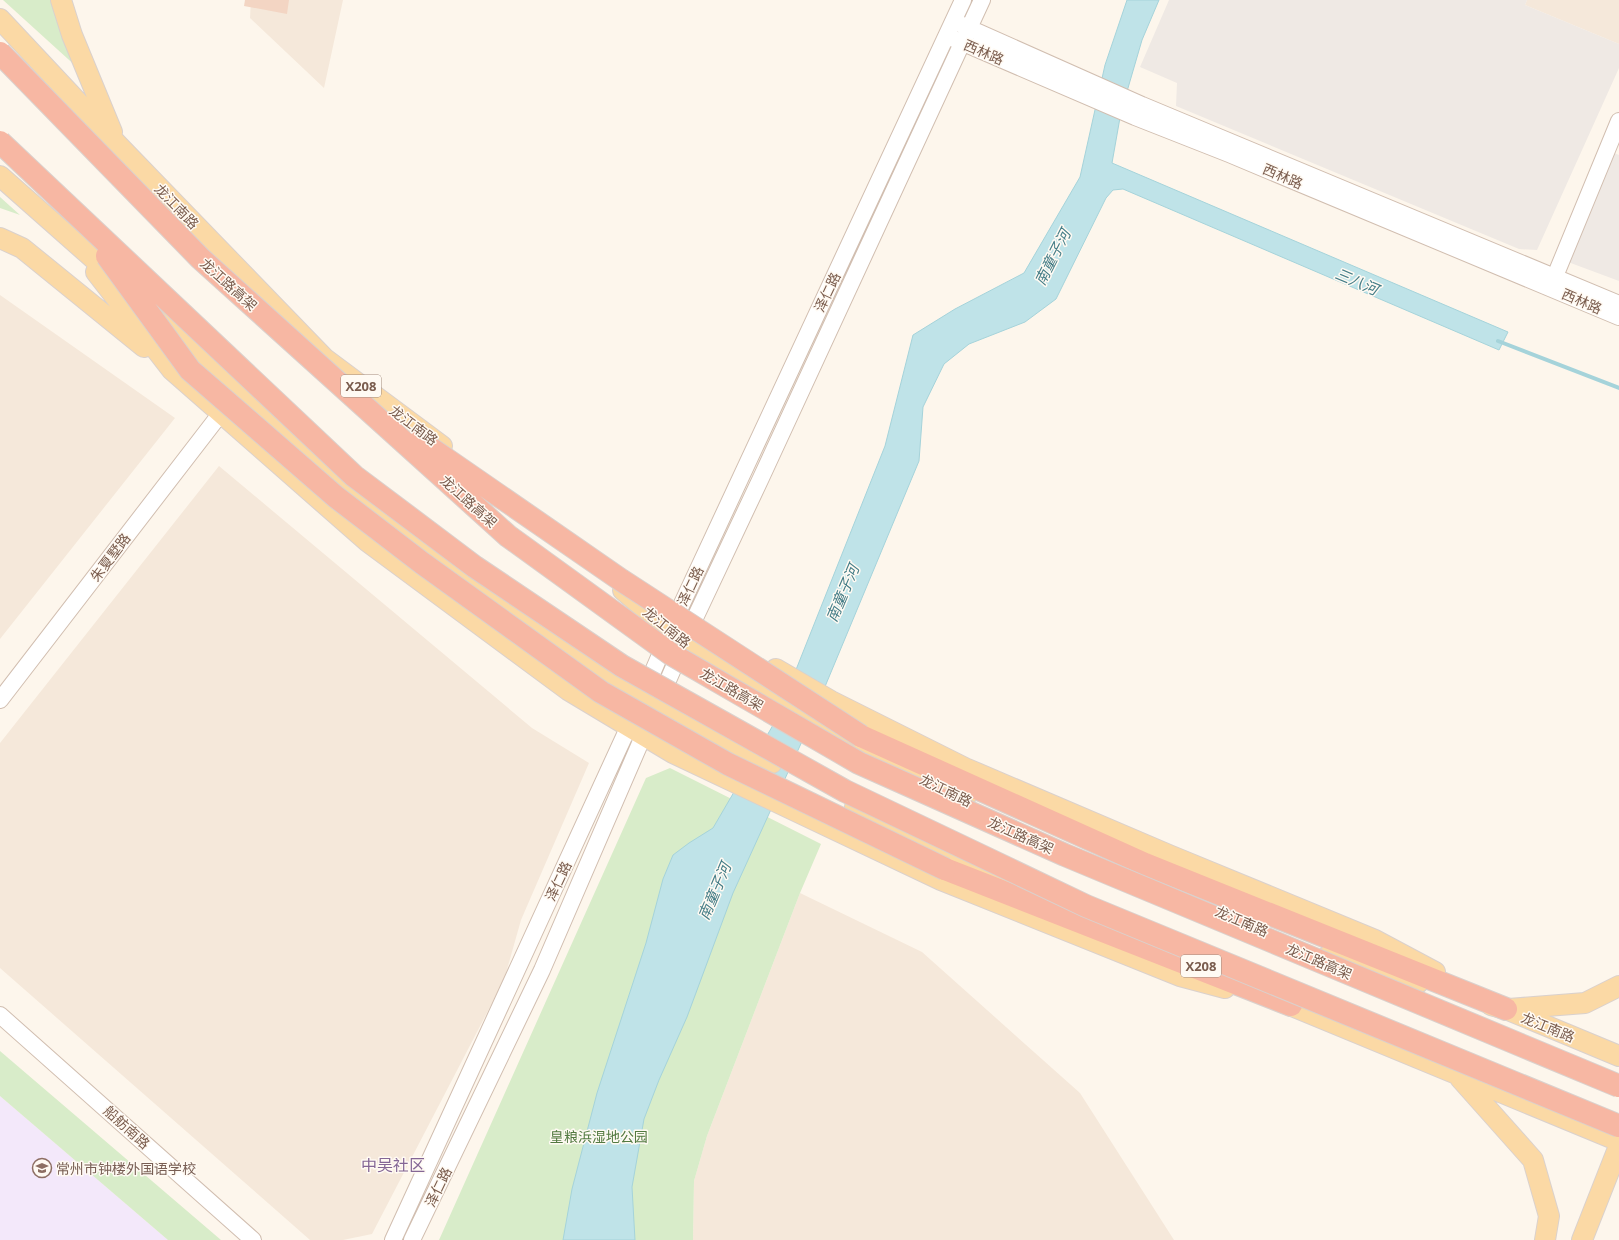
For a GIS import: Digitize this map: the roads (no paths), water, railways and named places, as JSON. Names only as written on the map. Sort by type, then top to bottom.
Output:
[{"type":"highway","name":"龙江路高架","points":[[0,53],[200,258],[508,536],[671,654],[859,763],[1065,855],[1619,1086]]},
{"type":"highway","points":[[0,142],[75,211],[354,476],[475,567],[622,666],[845,791],[1086,906],[1619,1126]]},
{"type":"highway","points":[[75,211],[190,370],[336,497],[422,563],[601,692],[728,764],[945,869],[1291,1005]]},
{"type":"highway","points":[[344,389],[621,580],[861,736],[1145,864],[1506,1009]]},
{"type":"main road","points":[[61,0],[72,35],[118,144]]},
{"type":"main road","name":"龙江南路","points":[[0,19],[324,358],[517,501],[677,636],[770,697],[813,724],[1003,818],[1311,951],[1506,1009],[1619,1056]]},
{"type":"main road","name":"X208","points":[[0,176],[429,555],[651,698],[948,856],[1291,1005],[1457,1075],[1619,1140]]},
{"type":"main road","points":[[68,236],[172,370],[313,453]]},
{"type":"main road","points":[[0,238],[22,248],[172,370],[368,542],[568,690],[673,753],[940,880],[1180,976],[1291,1005]]},
{"type":"main road","points":[[517,501],[687,613],[831,701],[965,768],[1169,855],[1375,940],[1506,1009],[1585,1003],[1619,986]]},
{"type":"main road","points":[[1457,1075],[1533,1160],[1549,1216],[1545,1240]]},
{"type":"main road","points":[[1582,1240],[1619,1146]]},
{"type":"street","name":"泽仁路","points":[[393,1240],[636,731],[687,613],[964,0]]},
{"type":"street","name":"泽仁路","points":[[687,613],[982,0]]},
{"type":"street","name":"西林路","points":[[950,29],[1138,111],[1553,282],[1619,304]]},
{"type":"street","points":[[1553,282],[1619,121]]},
{"type":"street","name":"西林路","points":[[1553,282],[1619,317]]},
{"type":"street","name":"朱夏墅路","points":[[0,700],[221,413]]},
{"type":"street","name":"泽仁路","points":[[412,1240],[542,970],[636,731]]},
{"type":"street","name":"船舫南路","points":[[0,1014],[253,1240]]},
{"type":"water","name":"南童子河","points":[[1127,0],[1159,0],[1142,40],[1121,112],[1112,163],[1508,332],[1499,350],[1123,189],[1113,190],[1106,198],[1056,299],[1025,322],[969,344],[944,364],[923,407],[919,461],[804,737],[733,893],[687,1017],[659,1080],[644,1119],[632,1187],[635,1240],[563,1240],[572,1189],[597,1093],[646,943],[663,879],[673,855],[713,828],[776,720],[885,446],[913,335],[955,309],[1024,273],[1080,177],[1105,65]]},
{"type":"waterway","name":"三八河","points":[[1498,341],[1619,388]]},
{"type":"place","name":"常州市钟楼外国语学校","points":[[42,1168]]},
{"type":"district","name":"中吴社区","points":[[393,1165]]},
{"type":"park label","name":"皇粮浜湿地公园","points":[[599,1136]]}]
